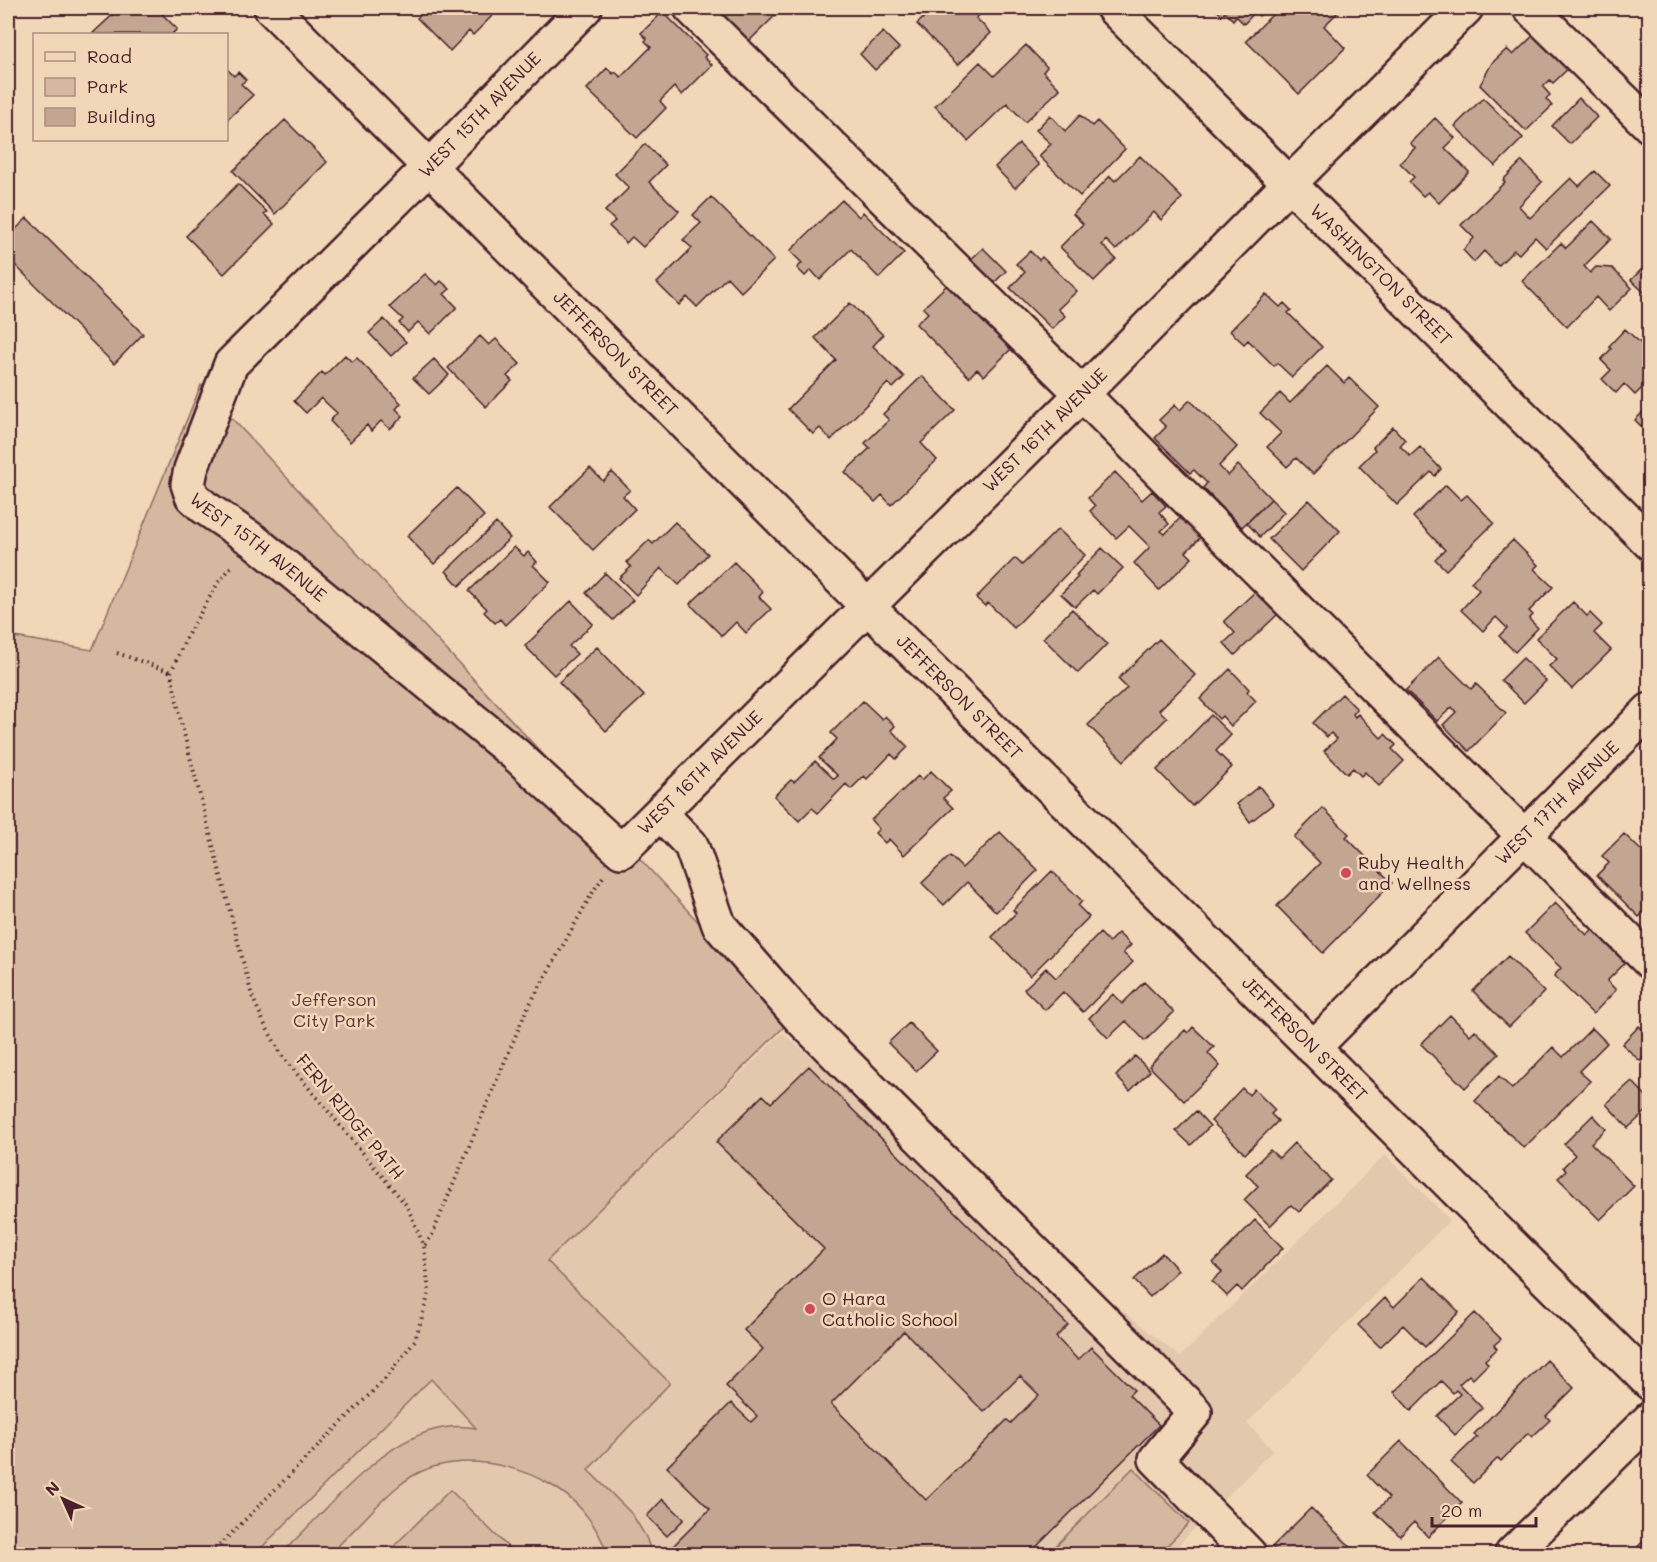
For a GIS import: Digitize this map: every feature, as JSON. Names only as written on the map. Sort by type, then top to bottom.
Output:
[{"type":"street","name":"JEFFERSON STREET","points":[[271,8],[867,606],[1650,1383]]},
{"type":"street","name":"WEST 15TH AVENUE","points":[[585,8],[231,364],[191,469],[188,484],[192,496],[204,507],[254,541],[515,754],[621,851]]},
{"type":"street","points":[[692,8],[1650,962]]},
{"type":"street","name":"WASHINGTON STREET","points":[[1113,8],[1650,543]]},
{"type":"street","name":"WEST 16TH AVENUE","points":[[621,851],[1082,394],[1466,8]]},
{"type":"street","points":[[1530,8],[1650,126]]},
{"type":"street","name":"WEST 17TH AVENUE","points":[[1313,1048],[1650,710]]},
{"type":"street","points":[[660,813],[691,845],[719,925],[801,1019],[1195,1412],[1156,1459],[1249,1554]]},
{"type":"street","points":[[1512,1554],[1650,1419]]},
{"type":"path","points":[[117,653],[171,672],[187,636],[218,583],[254,541]]},
{"type":"path","name":"FERN RIDGE PATH","points":[[171,672],[181,722],[252,996],[283,1057],[407,1206],[424,1246],[429,1293],[416,1340],[386,1377],[212,1554]]},
{"type":"path","points":[[424,1246],[432,1235],[526,1011],[594,890],[621,851]]},
{"type":"shaded area","name":"O Hara Catholic School","points":[[782,1033],[1180,1357],[1385,1155],[1450,1220],[1247,1423],[1273,1450],[1169,1554],[255,1554],[547,1261]]},
{"type":"green space","name":"Jefferson City Park","points":[[201,385],[790,1021],[547,1261],[670,1383],[588,1470],[632,1514],[646,1537],[652,1554],[608,1554],[591,1521],[583,1511],[550,1484],[507,1467],[462,1462],[440,1465],[406,1480],[330,1554],[281,1554],[363,1472],[397,1446],[435,1430],[455,1426],[476,1428],[431,1379],[255,1554],[8,1554],[8,636],[92,650]]},
{"type":"green space","points":[[1133,1468],[1189,1523],[1159,1554],[1055,1554],[1051,1551]]},
{"type":"green space","points":[[450,1490],[515,1554],[386,1554]]},
{"type":"building","points":[[80,8],[92,8],[86,13]]},
{"type":"building","points":[[120,8],[156,8],[177,29],[173,33],[93,33]]},
{"type":"building","points":[[423,8],[500,8],[473,35],[469,31],[450,51],[417,18],[426,10]]},
{"type":"building","points":[[714,8],[783,8],[748,42]]},
{"type":"building","points":[[934,8],[977,8],[982,13],[976,18],[991,33],[958,65],[917,24]]},
{"type":"building","points":[[1268,8],[1259,16],[1255,12],[1244,24],[1236,16],[1233,20],[1225,12],[1222,15],[1215,9]]},
{"type":"building","points":[[1279,8],[1342,8],[1324,26],[1345,48],[1299,94],[1246,41]]},
{"type":"building","points":[[663,12],[706,55],[704,57],[712,65],[682,95],[674,87],[660,101],[666,108],[637,138],[587,89],[607,68],[613,74],[615,72],[621,77],[651,47],[641,33]]},
{"type":"building","points":[[1539,30],[1573,64],[1553,83],[1550,80],[1543,87],[1550,95],[1546,99],[1552,106],[1526,131],[1480,85],[1492,63],[1507,49],[1513,55]]},
{"type":"building","points":[[883,32],[899,48],[875,70],[860,54]]},
{"type":"building","points":[[1026,45],[1047,67],[1043,72],[1060,89],[1025,122],[1007,103],[968,141],[935,106],[980,62],[994,76]]},
{"type":"building","points":[[228,70],[234,76],[238,72],[246,80],[241,84],[253,95],[228,119]]},
{"type":"building","points":[[1483,98],[1523,138],[1495,166],[1455,126]]},
{"type":"building","points":[[1579,98],[1597,117],[1570,144],[1552,126]]},
{"type":"building","points":[[1050,115],[1065,131],[1080,115],[1092,126],[1097,121],[1125,149],[1080,196],[1039,156],[1051,144],[1036,130]]},
{"type":"building","points":[[1435,118],[1455,138],[1445,148],[1469,172],[1439,203],[1428,192],[1423,196],[1409,182],[1414,177],[1400,163],[1415,148],[1410,143]]},
{"type":"building","points":[[285,120],[327,162],[275,214],[233,171]]},
{"type":"building","points":[[645,144],[666,165],[649,182],[679,211],[643,247],[632,237],[626,243],[609,226],[615,221],[605,211],[629,188],[615,174]]},
{"type":"building","points":[[1019,144],[1039,165],[1015,188],[995,167]]},
{"type":"building","points":[[1140,156],[1182,198],[1161,220],[1154,212],[1116,250],[1106,240],[1102,245],[1116,259],[1094,281],[1060,247],[1083,224],[1073,214],[1110,176],[1115,181]]},
{"type":"building","points":[[1522,161],[1542,182],[1519,206],[1530,218],[1571,178],[1579,186],[1595,171],[1610,186],[1546,248],[1535,237],[1519,254],[1514,250],[1498,266],[1484,251],[1474,262],[1463,250],[1474,238],[1461,225],[1505,182],[1503,180]]},
{"type":"building","points":[[238,184],[267,212],[264,214],[274,224],[224,274],[186,236]]},
{"type":"building","points":[[711,197],[774,260],[741,292],[727,277],[697,307],[687,297],[679,305],[657,283],[692,248],[683,240],[701,223],[693,215]]},
{"type":"building","points":[[842,200],[859,217],[863,212],[904,253],[879,278],[851,249],[820,280],[811,270],[805,276],[797,268],[802,263],[790,251]]},
{"type":"building","points":[[27,218],[143,334],[114,364],[8,258],[8,237]]},
{"type":"building","points":[[1593,221],[1611,239],[1584,266],[1590,273],[1596,267],[1612,268],[1632,288],[1609,311],[1596,297],[1567,327],[1522,281],[1561,243],[1566,248]]},
{"type":"building","points":[[983,248],[1006,271],[990,287],[967,263]]},
{"type":"building","points":[[1030,251],[1039,260],[1042,257],[1077,291],[1058,309],[1065,316],[1052,329],[1010,288],[1025,272],[1016,264]]},
{"type":"building","points":[[1650,261],[1650,298],[1631,280]]},
{"type":"building","points":[[425,274],[437,285],[441,281],[450,289],[444,294],[457,307],[430,334],[418,322],[408,332],[399,323],[403,319],[390,307]]},
{"type":"building","points":[[948,284],[1012,348],[984,376],[977,369],[969,377],[916,324],[928,313],[923,308]]},
{"type":"building","points":[[1266,294],[1280,307],[1284,303],[1291,310],[1288,313],[1322,347],[1292,377],[1277,363],[1274,366],[1248,340],[1244,344],[1230,331]]},
{"type":"building","points":[[850,303],[883,335],[873,346],[904,377],[893,388],[888,383],[831,440],[820,428],[813,434],[788,409],[836,360],[815,338]]},
{"type":"building","points":[[384,319],[406,342],[391,356],[369,333]]},
{"type":"building","points":[[1625,329],[1645,347],[1650,343],[1650,380],[1635,395],[1624,384],[1616,393],[1602,379],[1611,370],[1601,360],[1611,349],[1609,346]]},
{"type":"building","points":[[480,336],[489,345],[496,339],[520,364],[507,376],[512,381],[486,407],[448,368]]},
{"type":"building","points":[[345,355],[352,362],[357,358],[401,403],[396,409],[403,416],[390,429],[381,421],[371,431],[367,425],[350,442],[330,421],[337,413],[321,398],[306,413],[294,401],[322,372],[325,375]]},
{"type":"building","points":[[434,359],[449,375],[429,394],[413,378]]},
{"type":"building","points":[[1327,366],[1344,383],[1349,378],[1379,407],[1313,474],[1296,458],[1287,467],[1267,447],[1281,433],[1260,413],[1280,393],[1290,403]]},
{"type":"building","points":[[922,376],[955,410],[921,443],[937,460],[891,505],[882,495],[875,502],[845,472],[870,448],[865,443],[889,420],[883,414]]},
{"type":"building","points":[[1190,400],[1237,447],[1219,466],[1228,476],[1238,465],[1271,499],[1242,527],[1203,488],[1207,483],[1194,470],[1190,473],[1155,438],[1166,427],[1159,420],[1175,405],[1180,410]]},
{"type":"building","points":[[1650,405],[1650,435],[1635,420]]},
{"type":"building","points":[[1393,427],[1405,440],[1400,446],[1410,456],[1420,447],[1441,469],[1435,476],[1431,472],[1397,505],[1359,466],[1375,450],[1373,447]]},
{"type":"building","points":[[590,468],[603,481],[612,472],[630,490],[623,496],[635,509],[593,550],[550,507]]},
{"type":"building","points":[[1115,472],[1142,500],[1152,491],[1166,506],[1159,512],[1169,524],[1161,531],[1165,534],[1185,513],[1205,533],[1186,552],[1192,558],[1159,590],[1134,563],[1150,547],[1129,526],[1116,538],[1090,511],[1095,506],[1088,498]]},
{"type":"building","points":[[1446,485],[1461,500],[1467,495],[1494,523],[1446,570],[1435,559],[1445,550],[1413,517]]},
{"type":"building","points":[[457,488],[484,516],[434,564],[407,536]]},
{"type":"building","points":[[1271,499],[1284,512],[1260,537],[1247,523]]},
{"type":"building","points":[[1309,500],[1340,531],[1301,571],[1269,539]]},
{"type":"building","points":[[675,522],[708,554],[679,585],[661,568],[636,595],[619,578],[631,567],[627,562],[649,540],[653,544]]},
{"type":"building","points":[[496,523],[510,538],[459,586],[446,571]]},
{"type":"building","points":[[1058,529],[1085,555],[1014,628],[988,603],[985,606],[976,598],[1015,558],[1022,565]]},
{"type":"building","points":[[1513,540],[1538,565],[1534,569],[1553,587],[1529,611],[1533,615],[1529,619],[1538,628],[1515,652],[1499,636],[1507,628],[1496,617],[1483,631],[1461,610],[1479,590],[1471,582]]},
{"type":"building","points":[[514,547],[524,556],[528,552],[537,562],[533,565],[550,582],[505,625],[500,619],[495,623],[484,612],[487,609],[469,591]]},
{"type":"building","points":[[1102,548],[1123,568],[1097,594],[1093,590],[1075,607],[1061,594]]},
{"type":"building","points":[[734,562],[763,592],[759,597],[771,609],[746,633],[736,622],[722,636],[690,604]]},
{"type":"building","points":[[605,573],[633,600],[613,620],[586,593]]},
{"type":"building","points":[[1257,590],[1279,613],[1235,655],[1224,643],[1235,633],[1224,621]]},
{"type":"building","points":[[571,601],[593,624],[569,646],[577,654],[554,675],[525,646]]},
{"type":"building","points":[[1573,602],[1587,616],[1590,613],[1602,625],[1594,633],[1611,650],[1572,689],[1549,666],[1557,659],[1536,638]]},
{"type":"building","points":[[1072,609],[1107,644],[1078,673],[1043,638]]},
{"type":"building","points":[[1159,639],[1195,675],[1159,710],[1167,718],[1124,761],[1088,725],[1127,688],[1118,679]]},
{"type":"building","points":[[597,647],[644,696],[606,731],[559,682]]},
{"type":"building","points":[[1439,657],[1471,689],[1476,684],[1506,713],[1469,751],[1443,725],[1456,712],[1452,707],[1437,721],[1406,690]]},
{"type":"building","points":[[1523,658],[1546,681],[1524,703],[1501,680]]},
{"type":"building","points":[[1230,669],[1249,689],[1247,692],[1256,701],[1231,726],[1222,716],[1219,719],[1200,699]]},
{"type":"building","points":[[1342,694],[1357,709],[1353,714],[1355,717],[1358,714],[1381,738],[1385,734],[1396,745],[1392,749],[1404,761],[1379,786],[1365,772],[1361,776],[1353,768],[1347,774],[1324,751],[1337,739],[1331,733],[1327,737],[1313,723]]},
{"type":"building","points":[[863,701],[882,719],[885,716],[895,726],[891,730],[908,747],[896,759],[891,754],[867,779],[864,776],[851,789],[846,784],[818,813],[812,808],[799,821],[774,796],[791,780],[794,782],[815,761],[834,779],[838,776],[819,758],[837,739],[831,733]]},
{"type":"building","points":[[1211,715],[1231,735],[1216,751],[1232,767],[1192,806],[1157,770]]},
{"type":"building","points":[[931,771],[951,791],[943,798],[953,808],[904,855],[889,839],[885,843],[875,833],[879,829],[871,820],[918,776],[922,780]]},
{"type":"building","points":[[1259,786],[1273,804],[1250,822],[1237,804]]},
{"type":"building","name":"Ruby Health and Wellness","points":[[1323,808],[1349,834],[1346,837],[1392,883],[1323,953],[1277,906],[1320,863],[1294,837]]},
{"type":"building","points":[[1650,817],[1650,832],[1642,824]]},
{"type":"building","points":[[1000,832],[1038,870],[996,912],[967,882],[944,905],[922,883],[950,856],[962,868]]},
{"type":"building","points":[[1624,834],[1650,859],[1650,906],[1639,917],[1597,875],[1609,863],[1602,856]]},
{"type":"building","points":[[1052,871],[1082,901],[1078,906],[1089,917],[1030,976],[992,937],[1016,913],[1013,910]]},
{"type":"building","points":[[1555,903],[1587,935],[1593,929],[1626,962],[1607,981],[1616,990],[1593,1014],[1554,976],[1561,968],[1525,933]]},
{"type":"building","points":[[1100,933],[1109,942],[1118,933],[1131,945],[1123,953],[1133,962],[1083,1012],[1063,992],[1045,1010],[1024,989],[1046,968],[1056,978]]},
{"type":"building","points":[[1508,956],[1544,992],[1509,1027],[1473,991]]},
{"type":"building","points":[[1144,982],[1174,1012],[1145,1041],[1126,1021],[1108,1038],[1089,1018],[1113,994],[1122,1004]]},
{"type":"building","points":[[1450,1015],[1470,1035],[1475,1030],[1499,1054],[1465,1088],[1421,1044]]},
{"type":"building","points":[[909,1023],[937,1051],[916,1071],[888,1043]]},
{"type":"building","points":[[1639,1026],[1650,1037],[1650,1051],[1640,1061],[1622,1044]]},
{"type":"building","points":[[1193,1027],[1214,1047],[1208,1053],[1220,1066],[1184,1101],[1149,1066],[1185,1030],[1188,1033]]},
{"type":"building","points":[[1592,1028],[1607,1043],[1579,1071],[1590,1081],[1524,1148],[1475,1101],[1499,1076],[1512,1089],[1553,1047],[1563,1057]]},
{"type":"building","points":[[1135,1056],[1150,1071],[1130,1091],[1116,1076]]},
{"type":"building","points":[[809,1066],[1068,1325],[1056,1337],[1078,1360],[1091,1347],[1134,1390],[1129,1395],[1159,1425],[1029,1554],[673,1554],[669,1550],[710,1509],[667,1467],[731,1403],[751,1422],[757,1416],[726,1386],[763,1349],[744,1330],[824,1249],[716,1142],[763,1095],[771,1103]],"holes":[[[904,1331],[984,1412],[1020,1376],[1039,1395],[1011,1423],[1007,1420],[926,1500],[831,1404]]]},
{"type":"building","points":[[1632,1081],[1650,1100],[1650,1108],[1628,1128],[1606,1104]]},
{"type":"building","points":[[1242,1088],[1249,1095],[1254,1089],[1275,1110],[1271,1114],[1278,1121],[1245,1154],[1211,1121]]},
{"type":"building","points":[[1196,1111],[1210,1126],[1191,1145],[1176,1131]]},
{"type":"building","points":[[1593,1115],[1606,1129],[1591,1143],[1634,1186],[1600,1220],[1558,1178],[1566,1171],[1563,1167],[1575,1155],[1564,1144]]},
{"type":"building","points":[[1294,1143],[1331,1180],[1299,1212],[1291,1205],[1270,1226],[1244,1200],[1258,1186],[1246,1174],[1270,1150],[1279,1158]]},
{"type":"building","points":[[1255,1220],[1283,1248],[1242,1291],[1237,1286],[1227,1296],[1212,1281],[1222,1272],[1213,1263]]},
{"type":"building","points":[[1162,1253],[1178,1270],[1150,1297],[1134,1280]]},
{"type":"building","points":[[1650,1261],[1650,1275],[1642,1268]]},
{"type":"building","points":[[1424,1277],[1459,1312],[1425,1347],[1403,1325],[1380,1347],[1358,1325],[1385,1298],[1394,1307]]},
{"type":"building","points":[[1475,1313],[1501,1339],[1494,1345],[1497,1349],[1485,1360],[1488,1364],[1473,1379],[1469,1375],[1459,1384],[1482,1408],[1455,1435],[1437,1416],[1460,1394],[1456,1390],[1453,1393],[1441,1381],[1411,1411],[1394,1392]]},
{"type":"building","points":[[1547,1360],[1574,1388],[1546,1416],[1550,1420],[1532,1437],[1528,1433],[1501,1461],[1498,1458],[1473,1483],[1451,1462],[1477,1437],[1474,1434]]},
{"type":"building","points":[[1401,1441],[1462,1503],[1428,1537],[1414,1522],[1400,1536],[1375,1512],[1389,1498],[1367,1475]]},
{"type":"building","points":[[663,1499],[684,1519],[667,1536],[647,1516]]},
{"type":"building","points":[[1311,1508],[1358,1554],[1279,1554],[1272,1547]]},
{"type":"building","points":[[1650,1535],[1650,1554],[1630,1554]]},
{"type":"place","name":"Ruby Health and Wellness","points":[[1346,873]]},
{"type":"place","name":"O Hara Catholic School","points":[[810,1309]]}]
